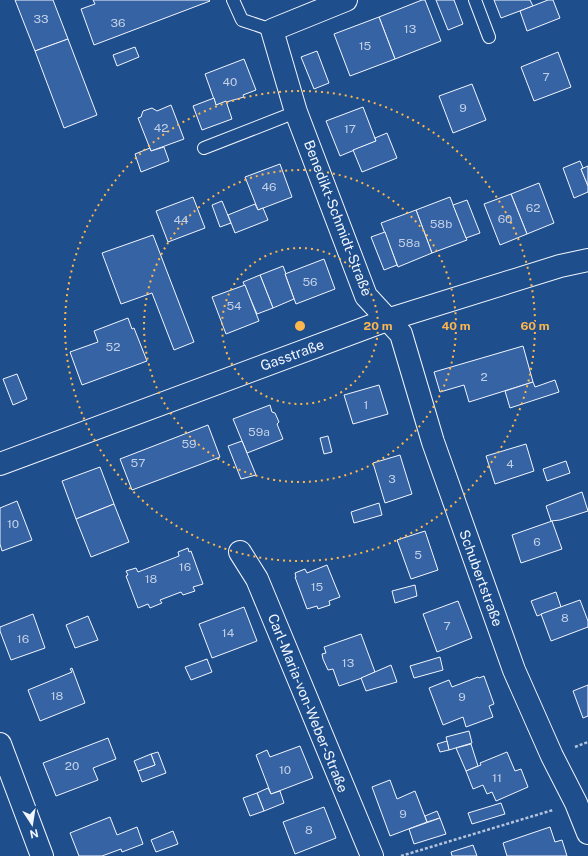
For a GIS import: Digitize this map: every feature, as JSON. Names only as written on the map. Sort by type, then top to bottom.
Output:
[{"type":"street","points":[[272,30],[346,0]]},
{"type":"street","name":"Benedikt-Schmidt-Straße","points":[[272,30],[296,112],[366,296],[386,320]]},
{"type":"street","name":"Gasstraße","points":[[0,464],[386,320],[560,266],[588,260]]},
{"type":"street","name":"Schubertstraße","points":[[386,320],[401,334],[433,442],[514,670],[552,756],[576,803],[588,834]]},
{"type":"street","name":"Carl-Maria-von-Weber-Straße","points":[[240,552],[257,579],[372,856]]},
{"type":"street","points":[[0,744],[42,856]]},
{"type":"lane","points":[[234,0],[242,20],[272,30]]},
{"type":"lane","points":[[475,0],[489,37]]},
{"type":"lane","points":[[204,148],[296,112]]},
{"type":"path","points":[[400,856],[576,803]]},
{"type":"building","points":[[15,0],[53,0],[68,39],[35,51]]},
{"type":"building","points":[[93,0],[210,1],[94,45],[81,9],[95,4]]},
{"type":"building","points":[[425,0],[441,41],[395,59],[379,17]]},
{"type":"building","points":[[436,0],[454,0],[463,24],[448,30]]},
{"type":"building","points":[[494,0],[530,0],[533,6],[501,18]]},
{"type":"building","points":[[548,0],[553,0],[560,18],[527,31],[520,11]]},
{"type":"building","points":[[379,17],[395,59],[350,76],[334,34]]},
{"type":"building","points":[[68,39],[97,115],[64,128],[35,51]]},
{"type":"building","points":[[135,47],[139,57],[117,66],[113,55]]},
{"type":"building","points":[[317,51],[329,83],[314,89],[301,57]]},
{"type":"building","points":[[558,52],[571,87],[534,101],[521,67]]},
{"type":"building","points":[[244,59],[256,90],[243,95],[244,97],[216,105],[205,74]]},
{"type":"building","points":[[472,84],[486,120],[453,133],[439,96]]},
{"type":"building","points":[[214,98],[216,105],[226,101],[232,119],[202,130],[193,106]]},
{"type":"building","points":[[171,105],[184,139],[151,151],[138,118],[141,117],[143,111],[152,108],[157,111]]},
{"type":"building","points":[[363,107],[376,141],[340,156],[326,121]]},
{"type":"building","points":[[387,133],[397,158],[362,172],[353,150],[376,141],[375,138]]},
{"type":"building","points":[[164,147],[169,161],[141,172],[135,154],[150,148],[151,151]]},
{"type":"building","points":[[580,161],[583,168],[581,169],[588,186],[588,192],[574,198],[563,168]]},
{"type":"building","points":[[280,164],[292,197],[258,210],[245,177]]},
{"type":"building","points":[[588,166],[588,186],[581,169]]},
{"type":"building","points":[[539,183],[554,223],[527,234],[511,194]]},
{"type":"building","points":[[511,194],[527,234],[500,245],[484,204]]},
{"type":"building","points":[[193,197],[205,228],[168,242],[156,211]]},
{"type":"building","points":[[450,197],[467,240],[432,253],[416,210]]},
{"type":"building","points":[[467,200],[480,233],[466,238],[453,205]]},
{"type":"building","points":[[222,201],[231,223],[220,227],[212,205]]},
{"type":"building","points":[[255,204],[258,210],[263,208],[268,220],[235,233],[228,215]]},
{"type":"building","points":[[416,210],[432,253],[398,267],[381,223]]},
{"type":"building","points":[[385,232],[397,265],[384,270],[371,237]]},
{"type":"building","points":[[153,235],[194,342],[174,350],[152,293],[121,304],[102,253]]},
{"type":"building","points":[[324,259],[335,289],[296,304],[285,274]]},
{"type":"building","points":[[283,266],[294,299],[273,308],[260,275]]},
{"type":"building","points":[[260,275],[273,308],[257,314],[243,282]]},
{"type":"building","points":[[245,285],[259,321],[226,334],[212,297]]},
{"type":"building","points":[[128,318],[132,329],[134,328],[147,361],[82,385],[70,352],[98,342],[94,331]]},
{"type":"building","points":[[523,346],[533,382],[469,402],[464,385],[440,392],[434,372]]},
{"type":"building","points":[[17,374],[27,399],[13,405],[3,379]]},
{"type":"building","points":[[555,380],[559,392],[510,408],[505,391],[533,382],[535,387]]},
{"type":"building","points":[[379,385],[388,414],[353,424],[344,395]]},
{"type":"building","points":[[270,405],[272,412],[275,413],[279,422],[277,424],[283,439],[247,453],[233,419]]},
{"type":"building","points":[[208,425],[220,457],[132,490],[120,459]]},
{"type":"building","points":[[328,436],[332,452],[324,454],[320,438]]},
{"type":"building","points":[[242,441],[256,475],[241,479],[228,446]]},
{"type":"building","points":[[526,444],[534,471],[495,484],[486,456]]},
{"type":"building","points":[[400,455],[412,494],[385,503],[373,463]]},
{"type":"building","points":[[566,461],[570,473],[547,481],[543,469]]},
{"type":"building","points":[[100,467],[114,504],[76,519],[62,481]]},
{"type":"building","points":[[582,492],[588,511],[560,520],[551,521],[546,506]]},
{"type":"building","points":[[17,501],[32,540],[2,551],[0,544],[0,508]]},
{"type":"building","points":[[379,503],[382,515],[354,523],[351,512]]},
{"type":"building","points":[[114,504],[129,542],[91,557],[76,519]]},
{"type":"building","points":[[552,521],[562,549],[521,563],[512,535]]},
{"type":"building","points":[[425,531],[438,570],[411,579],[397,540]]},
{"type":"building","points":[[188,548],[189,552],[191,551],[203,584],[193,587],[195,591],[183,595],[181,592],[160,600],[162,603],[150,608],[148,604],[138,608],[126,576],[128,575],[126,571],[136,568],[138,572],[179,556],[178,552]]},
{"type":"building","points":[[327,565],[340,597],[329,601],[330,605],[318,609],[317,606],[307,609],[295,577],[295,573],[305,569],[307,573]]},
{"type":"building","points":[[415,585],[417,596],[395,603],[392,591]]},
{"type":"building","points":[[556,592],[561,607],[537,616],[531,601]]},
{"type":"building","points":[[580,600],[588,621],[588,627],[551,641],[541,614]]},
{"type":"building","points":[[458,601],[472,638],[437,652],[423,614]]},
{"type":"building","points":[[244,607],[257,641],[212,658],[199,624]]},
{"type":"building","points":[[33,614],[45,648],[11,660],[0,631],[0,627]]},
{"type":"building","points":[[88,616],[98,640],[75,648],[66,625]]},
{"type":"building","points":[[361,634],[375,672],[339,686],[333,669],[328,670],[323,659],[322,654],[326,653],[324,647]]},
{"type":"building","points":[[440,657],[443,670],[414,678],[410,666]]},
{"type":"building","points":[[207,659],[212,672],[191,680],[185,667]]},
{"type":"building","points":[[391,665],[397,682],[366,691],[361,678]]},
{"type":"building","points":[[72,668],[85,703],[40,721],[28,690],[72,672],[70,669]]},
{"type":"building","points":[[484,676],[494,704],[489,706],[493,717],[466,727],[463,717],[443,725],[429,688],[449,680],[452,687]]},
{"type":"building","points":[[588,685],[588,716],[583,718],[573,691]]},
{"type":"building","points":[[469,731],[472,743],[449,750],[446,737]]},
{"type":"building","points":[[108,738],[116,759],[93,768],[98,780],[56,796],[43,763]]},
{"type":"building","points":[[447,741],[449,750],[440,752],[437,744]]},
{"type":"building","points":[[471,744],[478,766],[466,771],[456,748]]},
{"type":"building","points":[[300,746],[313,778],[271,794],[256,755],[267,750],[270,757]]},
{"type":"building","points":[[158,752],[166,773],[142,782],[138,771],[155,765],[151,754]]},
{"type":"building","points":[[507,752],[515,771],[521,769],[528,787],[496,801],[492,792],[487,794],[483,785],[473,789],[466,771],[481,765],[480,763]]},
{"type":"building","points":[[151,754],[155,765],[138,771],[134,761]]},
{"type":"building","points":[[390,780],[397,799],[415,791],[427,822],[390,836],[372,787]]},
{"type":"building","points":[[268,788],[271,794],[280,791],[284,803],[264,811],[257,793]]},
{"type":"building","points":[[257,793],[264,811],[250,816],[243,798]]},
{"type":"building","points":[[501,803],[505,814],[472,824],[468,813]]},
{"type":"building","points":[[324,807],[336,838],[295,854],[283,822]]},
{"type":"building","points":[[437,811],[440,818],[427,822],[425,816]]},
{"type":"building","points":[[110,817],[117,835],[137,827],[143,844],[122,852],[121,849],[102,856],[79,856],[70,833]]},
{"type":"building","points":[[440,818],[446,834],[414,844],[409,829]]},
{"type":"building","points":[[550,827],[555,842],[562,840],[567,856],[507,856],[503,843]]},
{"type":"building","points":[[173,831],[178,844],[156,852],[151,840]]},
{"type":"building","points":[[473,845],[477,856],[452,856],[451,852]]}]
